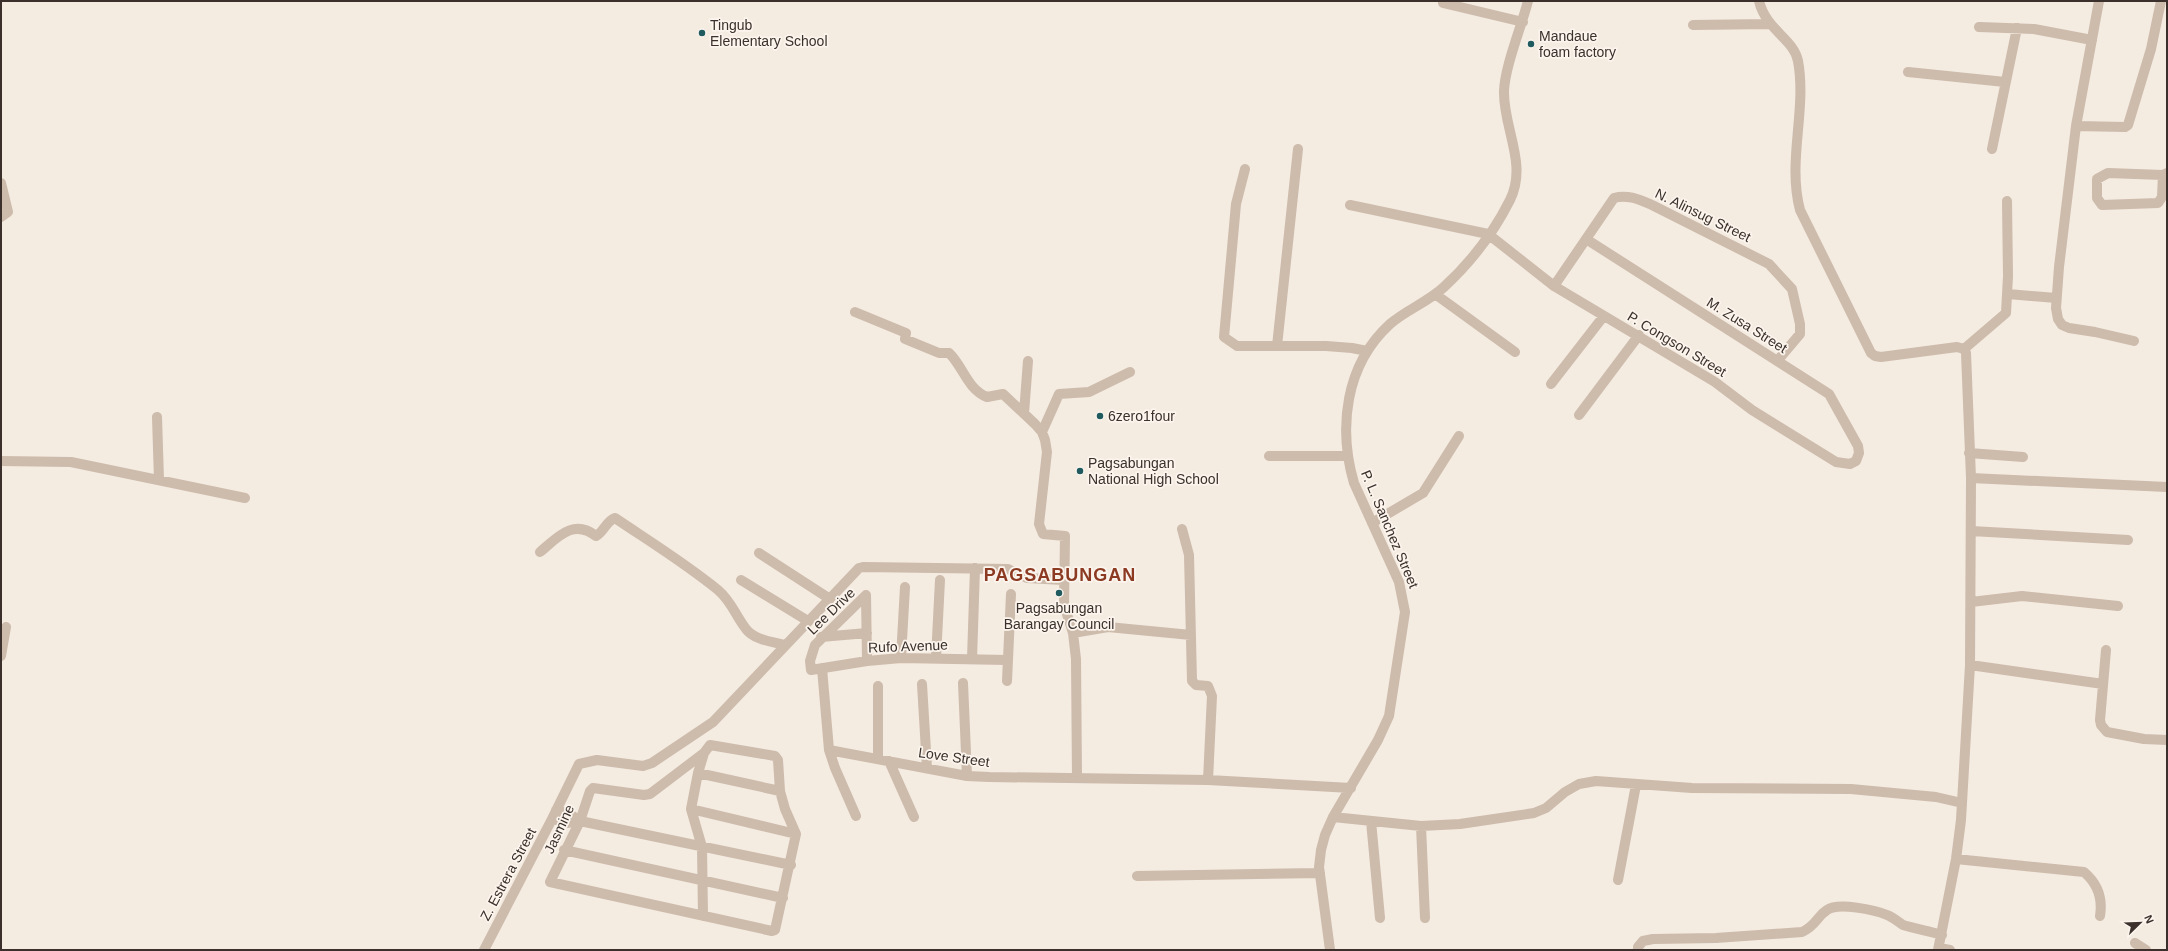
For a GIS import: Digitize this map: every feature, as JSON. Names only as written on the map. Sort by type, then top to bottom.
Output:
[{"type":"street","name":"P. L. Sanchez Street","points":[[1330,950],[1320,873],[1324,835],[1378,740],[1389,716],[1405,619],[1404,598],[1399,582],[1354,483],[1346,456],[1345,428],[1350,391],[1361,361],[1367,351],[1390,324],[1435,294],[1472,258],[1510,201],[1517,178],[1504,92],[1507,71],[1523,22],[1528,1]]},
{"type":"street","points":[[1759,1],[1769,24],[1792,47],[1798,59],[1800,79],[1795,151],[1796,196],[1800,210],[1871,353],[1875,356],[1881,357],[1952,348],[1964,349],[2006,314],[2008,294],[2007,201]]},
{"type":"street","points":[[2099,1],[2076,126],[2056,308],[2062,325],[2069,328],[2134,341]]},
{"type":"street","points":[[2076,126],[2125,127],[2128,125],[2151,49],[2161,1]]},
{"type":"street","points":[[1443,3],[1523,22]]},
{"type":"street","points":[[1693,25],[1769,24]]},
{"type":"street","points":[[1979,27],[2034,29],[2092,40]]},
{"type":"street","points":[[1992,149],[2017,28]]},
{"type":"street","points":[[1908,72],[2005,82]]},
{"type":"street","points":[[1277,346],[1298,149]]},
{"type":"street","points":[[1246,169],[1236,204],[1224,337],[1237,346],[1326,346],[1367,351]]},
{"type":"street","points":[[2108,174],[2165,174],[2162,198],[2158,203],[2102,205],[2097,198],[2097,179],[2101,176],[2108,174]]},
{"type":"street","points":[[1,183],[8,212],[1,217]]},
{"type":"street","name":"N. Alinsug Street","points":[[1554,286],[1614,198],[1621,196],[1632,197],[1652,205],[1770,264],[1792,289],[1800,324],[1800,334],[1778,360]]},
{"type":"street","points":[[1350,205],[1488,234]]},
{"type":"street","name":"P. Congson Street","points":[[1488,234],[1554,286],[1603,317],[1639,335],[1714,382],[1752,410],[1836,462],[1850,464],[1856,461]]},
{"type":"street","name":"M. Zusa Street","points":[[1586,239],[1778,360],[1829,394],[1858,446],[1859,453],[1856,461]]},
{"type":"street","points":[[1435,294],[1515,352]]},
{"type":"street","points":[[2008,294],[2056,298]]},
{"type":"street","points":[[855,312],[906,333],[905,339],[940,353],[949,353],[956,359],[973,388],[987,397],[1003,394],[1042,432],[1046,452],[1039,524],[1043,534],[1065,536],[1063,580],[1064,606],[1073,633],[1076,659],[1077,778]]},
{"type":"street","points":[[1551,384],[1603,317]]},
{"type":"street","points":[[1579,415],[1639,335]]},
{"type":"street","points":[[1950,950],[1939,949],[1956,859],[1962,803],[1970,665],[1970,478],[1966,353],[1964,349]]},
{"type":"street","points":[[1024,413],[1028,361]]},
{"type":"street","points":[[1042,432],[1059,394],[1089,392],[1130,372]]},
{"type":"street","points":[[157,417],[159,480]]},
{"type":"street","points":[[1372,523],[1425,491],[1459,436]]},
{"type":"street","points":[[1969,453],[2023,457]]},
{"type":"street","points":[[1269,456],[1346,456]]},
{"type":"street","points":[[1,461],[71,462],[245,498]]},
{"type":"street","points":[[1970,478],[2167,487]]},
{"type":"street","points":[[540,552],[570,530],[580,528],[596,536],[609,521],[615,518],[688,567],[717,590],[730,602],[746,631],[765,641],[785,645],[859,568],[862,567],[1008,569],[1027,578],[1063,580]]},
{"type":"street","points":[[1182,529],[1189,555],[1193,683],[1196,686],[1208,686],[1212,696],[1208,780]]},
{"type":"street","points":[[1971,531],[2128,540]]},
{"type":"street","points":[[759,553],[830,599]]},
{"type":"street","points":[[972,659],[976,568]]},
{"type":"street","points":[[742,580],[808,621]]},
{"type":"street","points":[[936,658],[940,580]]},
{"type":"street","points":[[901,658],[905,587]]},
{"type":"street","points":[[1007,681],[1006,660],[1011,594]]},
{"type":"street","name":"Lee Drive","points":[[811,670],[812,651],[821,638],[865,596],[868,596],[868,633]]},
{"type":"street","points":[[1971,602],[2022,596],[2118,606]]},
{"type":"street","points":[[1,656],[6,627]]},
{"type":"street","points":[[1073,633],[1108,627],[1191,635]]},
{"type":"street","points":[[821,638],[868,633],[867,661]]},
{"type":"street","name":"Z. Estrera Street","points":[[484,950],[579,764],[596,760],[643,766],[652,763],[713,722],[785,645]]},
{"type":"street","points":[[2106,650],[2100,720],[2103,728],[2107,732],[2144,739],[2167,740]]},
{"type":"street","name":"Rufo Avenue","points":[[811,670],[867,661],[901,658],[1006,660]]},
{"type":"street","points":[[1970,665],[2103,684]]},
{"type":"street","points":[[822,668],[829,750],[835,768],[856,816]]},
{"type":"street","points":[[962,683],[967,776]]},
{"type":"street","points":[[922,684],[927,768]]},
{"type":"street","points":[[878,686],[878,758]]},
{"type":"street","points":[[707,749],[775,756],[778,760],[780,791],[785,809],[796,834],[791,865],[777,928],[772,931],[703,916],[704,880],[702,847],[691,809],[698,773],[707,749]]},
{"type":"street","name":"Jasmine","points":[[703,916],[550,882],[590,791],[593,788],[644,795],[650,794],[707,749]]},
{"type":"street","name":"Love Street","points":[[829,750],[878,758],[967,776],[1208,780],[1351,788]]},
{"type":"street","points":[[889,761],[914,816]]},
{"type":"street","points":[[698,773],[780,791]]},
{"type":"street","points":[[1333,817],[1421,826],[1460,824],[1534,813],[1546,808],[1564,792],[1579,784],[1596,781],[1789,790],[1851,789],[1929,796],[1962,803]]},
{"type":"street","points":[[1618,880],[1636,784]]},
{"type":"street","points":[[691,809],[796,834]]},
{"type":"street","points":[[554,814],[568,823],[578,820],[791,865]]},
{"type":"street","points":[[1371,821],[1380,918]]},
{"type":"street","points":[[1421,826],[1425,918]]},
{"type":"street","points":[[564,850],[783,898]]},
{"type":"street","points":[[1956,859],[2084,872],[2092,879],[2099,893],[2102,903],[2100,916]]},
{"type":"street","points":[[1137,876],[1320,873]]},
{"type":"street","points":[[1638,950],[1638,947],[1643,941],[1653,939],[1716,938],[1802,932],[1813,927],[1827,910],[1834,907],[1852,907],[1873,911],[1888,915],[1903,924],[1942,935]]},
{"type":"street","points":[[2135,943],[2146,950]]},
{"type":"place","name":"Tingub Elementary School","points":[[702,33]]},
{"type":"place","name":"Mandaue foam factory","points":[[1531,44]]},
{"type":"place","name":"6zero1four","points":[[1100,416]]},
{"type":"place","name":"Pagsabungan National High School","points":[[1080,471]]},
{"type":"place","name":"Pagsabungan Barangay Council","points":[[1059,593]]},
{"type":"district","name":"PAGSABUNGAN","points":[[1060,575]]}]
